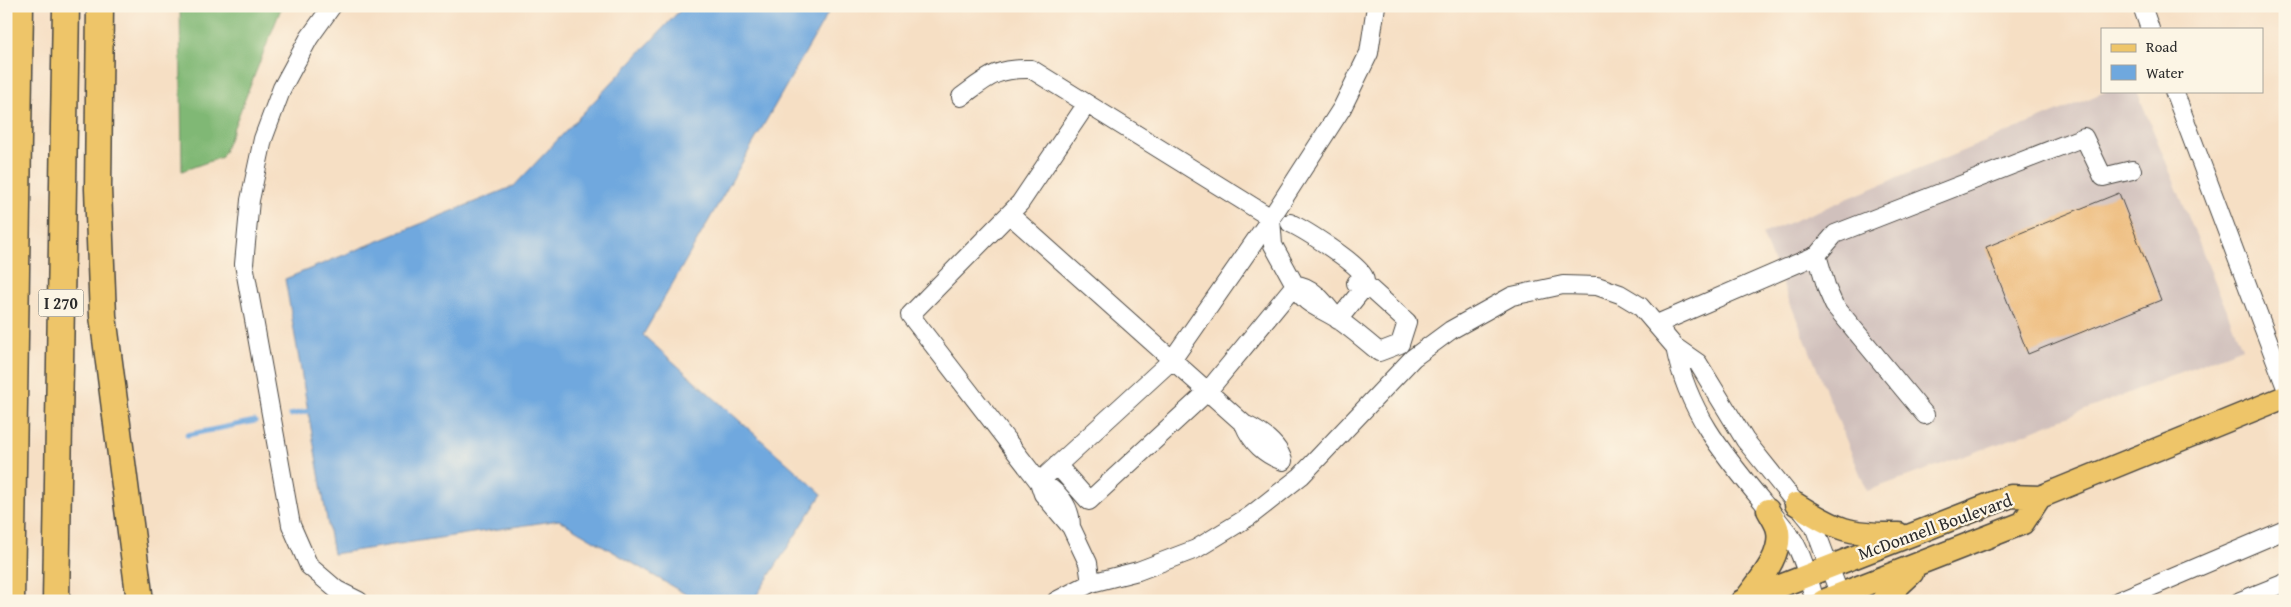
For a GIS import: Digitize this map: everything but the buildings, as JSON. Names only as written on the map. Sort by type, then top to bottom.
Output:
[{"type":"highway","points":[[6,19],[9,6]]},
{"type":"highway","name":"I 270","points":[[11,601],[20,6]]},
{"type":"highway","name":"I 270","points":[[56,601],[66,6]]},
{"type":"highway","points":[[100,6],[98,189],[103,316],[140,601]]},
{"type":"main road","points":[[2040,497],[2285,397]]},
{"type":"main road","name":"McDonnell Boulevard","points":[[1744,600],[2011,496],[2040,497]]},
{"type":"main road","name":"McDonnell Boulevard","points":[[1835,599],[2023,523],[2040,497]]},
{"type":"main road","points":[[1796,504],[1830,525],[1858,533],[1915,533]]},
{"type":"main road","points":[[1744,600],[1772,560],[1778,545],[1778,529],[1768,510]]},
{"type":"main road","points":[[1882,601],[1891,590],[1928,560]]},
{"type":"street","points":[[332,6],[308,38],[282,88],[263,139],[250,200],[244,264],[291,525],[309,566],[337,590],[359,601]]},
{"type":"street","points":[[1039,482],[1172,360],[1271,218],[1342,108],[1369,53],[1376,6]]},
{"type":"street","points":[[2142,6],[2150,28]]},
{"type":"street","points":[[961,97],[989,77],[1009,69],[1031,69],[1086,105],[1271,218],[1290,223],[1308,243],[1346,276],[1358,284],[1366,286],[1408,322],[1400,344],[1379,352],[1338,320],[1315,308],[1298,293],[1273,245],[1271,218]]},
{"type":"street","points":[[2174,92],[2285,385]]},
{"type":"street","points":[[1086,105],[1020,203],[910,315],[1039,482],[1051,487],[1064,503],[1071,515],[1071,527],[1088,563],[1091,583]]},
{"type":"street","points":[[1657,324],[1817,255],[1835,234],[2084,137],[2103,178],[2132,170]]},
{"type":"street","points":[[1009,214],[1244,424],[1249,438],[1272,457],[1283,461],[1301,476]]},
{"type":"street","points":[[1817,255],[1834,305],[1925,415]]},
{"type":"street","points":[[1058,465],[1089,501],[1208,392],[1294,285]]},
{"type":"street","points":[[1056,601],[1091,583],[1138,572],[1196,549],[1250,516],[1301,476],[1413,358],[1451,330],[1512,296],[1562,285],[1596,286],[1620,294],[1640,306],[1675,347],[1698,363],[1744,440],[1814,526],[1830,566],[1835,599]]},
{"type":"street","points":[[1338,320],[1366,286]]},
{"type":"street","points":[[1400,344],[1413,358]]},
{"type":"street","points":[[1675,347],[1680,373],[1698,415],[1724,455],[1793,540],[1808,574],[1815,601]]},
{"type":"street","points":[[2118,601],[2285,530]]},
{"type":"street","points":[[2240,601],[2285,583]]},
{"type":"shaded area","points":[[2105,92],[2137,92],[2242,348],[2017,437],[1867,491],[1762,234]]},
{"type":"green space","points":[[180,6],[282,6],[222,157],[182,171]]},
{"type":"water","points":[[684,6],[832,6],[643,335],[822,494],[753,601],[697,601],[559,520],[333,554],[285,279],[514,186]]},
{"type":"waterway","points":[[290,415],[308,411]]},
{"type":"waterway","points":[[187,435],[255,421]]}]
